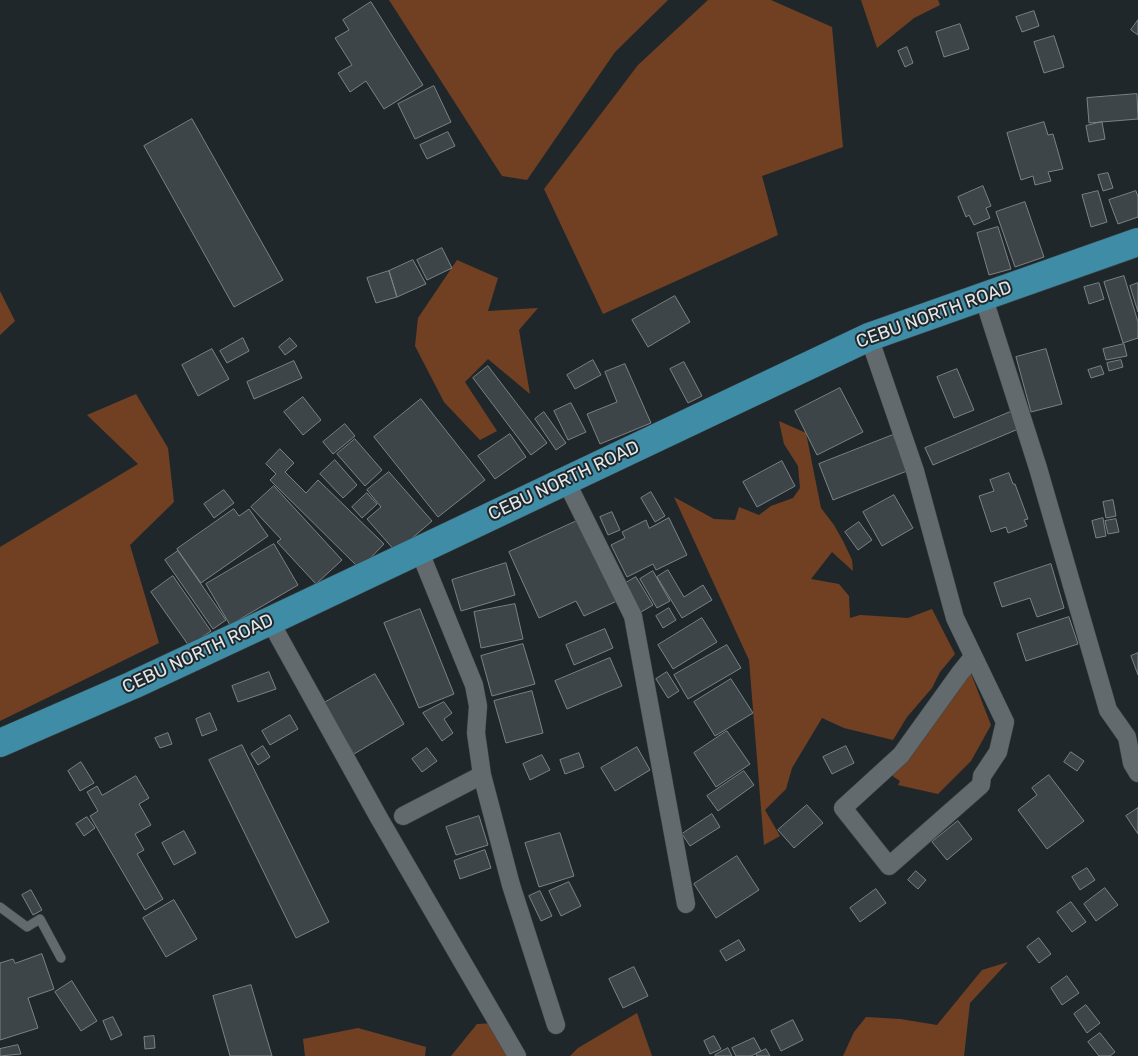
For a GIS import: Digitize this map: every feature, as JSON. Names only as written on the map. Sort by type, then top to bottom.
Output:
[{"type":"highway","name":"CEBU NORTH ROAD","points":[[0,743],[133,685],[270,621],[869,337],[1138,242]]},
{"type":"street","points":[[982,296],[1038,468],[1108,710],[1127,737],[1132,763],[1138,772]]},
{"type":"street","points":[[869,337],[914,471],[955,618],[1005,722],[998,752],[982,776],[981,785],[889,866],[843,808],[902,755],[973,657]]},
{"type":"street","points":[[566,481],[633,616],[686,904]]},
{"type":"street","points":[[419,550],[474,685],[478,706],[476,733],[482,775],[510,885],[556,1025]]},
{"type":"street","points":[[270,621],[384,826],[517,1056]]},
{"type":"street","points":[[403,816],[482,775]]},
{"type":"lane","points":[[0,907],[27,927],[40,919],[61,958]]},
{"type":"shaded area","points":[[389,0],[668,0],[615,52],[527,180],[502,176]]},
{"type":"shaded area","points":[[708,0],[771,0],[832,27],[843,147],[762,176],[778,235],[603,314],[544,189],[638,65]]},
{"type":"shaded area","points":[[861,0],[938,0],[940,5],[914,18],[877,48]]},
{"type":"shaded area","points":[[457,260],[498,278],[488,311],[538,308],[519,330],[530,394],[488,359],[465,382],[497,431],[480,440],[444,402],[415,346],[418,318]]},
{"type":"shaded area","points":[[0,291],[15,321],[0,335]]},
{"type":"shaded area","points":[[136,394],[168,448],[174,502],[130,545],[159,643],[0,721],[0,547],[138,464],[87,415]]},
{"type":"shaded area","points":[[779,421],[806,433],[821,508],[834,525],[852,560],[853,571],[832,552],[811,579],[839,584],[849,596],[850,618],[860,615],[908,618],[932,609],[955,654],[940,672],[932,688],[907,717],[893,740],[844,728],[822,718],[792,768],[786,789],[765,810],[780,836],[764,845],[749,660],[674,497],[714,519],[735,520],[739,507],[759,515],[771,506],[793,498],[800,488],[798,466],[784,444]]},
{"type":"shaded area","points":[[970,671],[991,725],[971,761],[938,794],[898,785],[900,781],[891,775]]},
{"type":"shaded area","points":[[1008,962],[970,1003],[964,1056],[843,1056],[854,1032],[866,1017],[900,1019],[937,1025],[982,970]]},
{"type":"shaded area","points":[[637,1013],[652,1056],[570,1056],[578,1048]]},
{"type":"shaded area","points":[[497,1023],[515,1056],[451,1056],[477,1024]]},
{"type":"shaded area","points":[[358,1028],[426,1047],[425,1056],[305,1056],[303,1039]]},
{"type":"building","points":[[371,2],[423,85],[384,109],[366,81],[350,92],[338,73],[352,65],[335,38],[349,30],[343,20]]},
{"type":"building","points":[[1034,11],[1039,26],[1022,32],[1016,17]]},
{"type":"building","points":[[1138,20],[1138,35],[1131,30]]},
{"type":"building","points":[[960,24],[969,49],[944,57],[936,32]]},
{"type":"building","points":[[1054,36],[1064,67],[1044,73],[1034,42]]},
{"type":"building","points":[[907,47],[913,63],[905,67],[898,51]]},
{"type":"building","points":[[434,86],[451,122],[415,139],[398,104]]},
{"type":"building","points":[[1137,94],[1138,119],[1089,123],[1087,98]]},
{"type":"building","points":[[192,119],[283,280],[234,307],[144,146]]},
{"type":"building","points":[[1044,122],[1048,135],[1053,134],[1063,169],[1048,172],[1051,181],[1035,185],[1033,176],[1021,180],[1007,133]]},
{"type":"building","points":[[1102,122],[1105,139],[1089,142],[1086,126]]},
{"type":"building","points":[[448,132],[455,146],[427,159],[420,145]]},
{"type":"building","points":[[1108,173],[1113,188],[1103,191],[1098,175]]},
{"type":"building","points":[[983,186],[991,206],[986,208],[990,218],[974,225],[969,215],[966,217],[958,197]]},
{"type":"building","points":[[1098,191],[1107,222],[1091,227],[1082,195]]},
{"type":"building","points":[[1136,191],[1138,197],[1138,217],[1118,224],[1109,200]]},
{"type":"building","points":[[1025,202],[1044,257],[1015,267],[996,212]]},
{"type":"building","points":[[998,227],[1011,269],[989,275],[977,233]]},
{"type":"building","points":[[442,248],[452,268],[427,280],[417,260]]},
{"type":"building","points":[[413,260],[426,284],[397,297],[389,271]]},
{"type":"building","points":[[389,271],[397,297],[376,303],[367,278]]},
{"type":"building","points":[[1124,276],[1138,322],[1138,338],[1123,343],[1104,282]]},
{"type":"building","points":[[1099,283],[1104,299],[1089,304],[1084,287]]},
{"type":"building","points":[[1138,283],[1138,312],[1130,286]]},
{"type":"building","points":[[675,296],[690,322],[648,347],[632,320]]},
{"type":"building","points":[[243,338],[249,351],[227,363],[220,351]]},
{"type":"building","points":[[290,338],[297,346],[285,355],[279,347]]},
{"type":"building","points":[[1124,344],[1127,356],[1106,360],[1103,349]]},
{"type":"building","points":[[212,349],[229,379],[198,396],[182,365]]},
{"type":"building","points":[[1046,349],[1062,404],[1031,412],[1016,357]]},
{"type":"building","points":[[593,360],[601,375],[575,389],[567,375]]},
{"type":"building","points":[[1121,360],[1123,367],[1109,371],[1107,363]]},
{"type":"building","points":[[294,361],[302,378],[254,399],[247,382]]},
{"type":"building","points":[[684,362],[702,396],[688,403],[670,369]]},
{"type":"building","points":[[625,364],[651,423],[600,444],[587,414],[617,402],[605,372]]},
{"type":"building","points":[[488,366],[547,443],[531,455],[473,378]]},
{"type":"building","points":[[1101,366],[1104,374],[1091,378],[1088,370]]},
{"type":"building","points":[[957,369],[974,410],[954,418],[937,377]]},
{"type":"building","points":[[840,388],[863,432],[817,455],[795,411]]},
{"type":"building","points":[[303,397],[321,420],[303,435],[284,412]]},
{"type":"building","points":[[421,399],[485,480],[438,517],[374,437]]},
{"type":"building","points":[[571,403],[586,432],[568,440],[554,411]]},
{"type":"building","points":[[1015,410],[1023,427],[933,465],[925,448]]},
{"type":"building","points":[[544,412],[566,443],[556,450],[535,419]]},
{"type":"building","points":[[345,424],[355,436],[333,454],[323,442]]},
{"type":"building","points":[[510,434],[526,457],[495,479],[478,456]]},
{"type":"building","points":[[893,435],[907,471],[833,500],[819,464]]},
{"type":"building","points":[[355,439],[382,470],[365,486],[337,454]]},
{"type":"building","points":[[280,449],[294,463],[285,472],[306,493],[318,480],[384,544],[360,569],[270,480],[276,474],[266,464]]},
{"type":"building","points":[[335,460],[357,485],[343,498],[320,474]]},
{"type":"building","points":[[782,461],[795,486],[757,507],[743,482]]},
{"type":"building","points":[[389,472],[432,521],[396,552],[367,519],[381,507],[367,490]]},
{"type":"building","points":[[1009,473],[1028,519],[1024,520],[1027,526],[1008,533],[1006,527],[991,532],[979,496],[994,491],[990,480]]},
{"type":"building","points":[[274,486],[342,560],[316,584],[277,542],[281,539],[251,507]]},
{"type":"building","points":[[224,490],[234,503],[214,518],[204,504]]},
{"type":"building","points":[[651,492],[665,516],[655,522],[641,498]]},
{"type":"building","points":[[367,493],[377,504],[362,518],[352,507]]},
{"type":"building","points":[[894,495],[913,528],[882,546],[863,512]]},
{"type":"building","points":[[1113,500],[1116,516],[1106,518],[1103,502]]},
{"type":"building","points":[[234,509],[239,516],[249,509],[268,536],[201,583],[177,549]]},
{"type":"building","points":[[612,512],[620,530],[608,535],[600,517]]},
{"type":"building","points":[[669,518],[687,555],[656,570],[653,564],[627,577],[611,545],[625,538],[622,532],[646,520],[649,528]]},
{"type":"building","points":[[1103,518],[1106,536],[1096,538],[1092,521]]},
{"type":"building","points":[[1116,519],[1119,532],[1108,534],[1105,521]]},
{"type":"building","points":[[579,520],[617,601],[584,616],[576,601],[539,618],[509,552]]},
{"type":"building","points":[[859,522],[872,540],[858,550],[845,532]]},
{"type":"building","points":[[274,544],[298,585],[230,625],[206,584]]},
{"type":"building","points":[[178,551],[226,620],[213,629],[165,560]]},
{"type":"building","points":[[506,563],[515,595],[461,611],[452,580]]},
{"type":"building","points":[[1051,564],[1064,608],[1037,617],[1030,598],[1002,607],[994,583]]},
{"type":"building","points":[[668,570],[684,597],[703,585],[712,600],[682,618],[657,577]]},
{"type":"building","points":[[653,571],[670,601],[657,608],[640,579]]},
{"type":"building","points":[[173,576],[211,631],[189,646],[151,592]]},
{"type":"building","points":[[636,577],[653,605],[641,612],[624,584]]},
{"type":"building","points":[[515,604],[523,639],[481,648],[474,612]]},
{"type":"building","points":[[669,608],[676,620],[663,628],[656,616]]},
{"type":"building","points":[[420,609],[454,694],[419,708],[384,623]]},
{"type":"building","points":[[1069,617],[1078,644],[1026,661],[1017,634]]},
{"type":"building","points":[[702,618],[717,642],[673,669],[658,645]]},
{"type":"building","points":[[605,629],[613,648],[574,665],[566,645]]},
{"type":"building","points":[[523,644],[535,684],[492,696],[481,656]]},
{"type":"building","points":[[727,645],[741,668],[688,699],[674,675]]},
{"type":"building","points":[[1138,653],[1138,675],[1131,656]]},
{"type":"building","points":[[610,658],[622,686],[567,709],[555,681]]},
{"type":"building","points":[[269,672],[276,689],[238,702],[232,686]]},
{"type":"building","points":[[667,672],[679,691],[668,698],[656,679]]},
{"type":"building","points":[[375,674],[404,724],[354,754],[324,703]]},
{"type":"building","points":[[731,679],[753,713],[715,736],[694,702]]},
{"type":"building","points":[[532,691],[543,733],[506,743],[494,701]]},
{"type":"building","points":[[444,702],[452,713],[444,719],[453,733],[442,741],[423,713]]},
{"type":"building","points":[[210,713],[217,730],[202,736],[196,719]]},
{"type":"building","points":[[290,715],[298,729],[270,745],[262,731]]},
{"type":"building","points":[[727,731],[750,764],[716,787],[694,753]]},
{"type":"building","points":[[168,733],[172,744],[160,748],[155,738]]},
{"type":"building","points":[[242,745],[329,922],[296,938],[209,760]]},
{"type":"building","points":[[263,746],[270,757],[258,765],[251,754]]},
{"type":"building","points":[[846,746],[854,763],[832,774],[823,757]]},
{"type":"building","points":[[637,747],[650,770],[615,791],[601,768]]},
{"type":"building","points":[[427,748],[437,761],[422,772],[412,759]]},
{"type":"building","points":[[1071,752],[1084,761],[1077,771],[1064,762]]},
{"type":"building","points":[[579,753],[584,767],[565,774],[560,760]]},
{"type":"building","points":[[542,755],[550,770],[530,780],[523,764]]},
{"type":"building","points":[[81,762],[94,783],[80,791],[68,771]]},
{"type":"building","points":[[744,771],[754,785],[718,811],[707,796]]},
{"type":"building","points":[[1049,775],[1084,821],[1047,849],[1018,810],[1037,795],[1032,788]]},
{"type":"building","points":[[136,776],[149,798],[139,804],[151,825],[135,834],[144,850],[137,854],[163,899],[145,910],[90,816],[98,811],[87,792],[97,786],[102,795]]},
{"type":"building","points":[[807,805],[823,823],[794,848],[778,830]]},
{"type":"building","points":[[1138,808],[1138,834],[1126,816]]},
{"type":"building","points":[[712,814],[720,827],[690,846],[682,834]]},
{"type":"building","points":[[479,816],[488,845],[456,855],[446,827]]},
{"type":"building","points":[[87,817],[95,828],[84,836],[76,824]]},
{"type":"building","points":[[958,821],[972,839],[947,860],[932,842]]},
{"type":"building","points":[[184,831],[196,853],[174,865],[162,843]]},
{"type":"building","points":[[560,833],[574,876],[539,887],[525,843]]},
{"type":"building","points":[[485,850],[491,868],[460,879],[454,861]]},
{"type":"building","points":[[737,856],[759,890],[716,918],[694,884]]},
{"type":"building","points":[[1087,868],[1095,880],[1080,890],[1072,877]]},
{"type":"building","points":[[916,871],[926,880],[918,889],[908,880]]},
{"type":"building","points":[[569,882],[581,906],[561,916],[549,891]]},
{"type":"building","points":[[1105,888],[1118,905],[1096,921],[1084,904]]},
{"type":"building","points":[[876,889],[886,903],[860,922],[850,908]]},
{"type":"building","points":[[31,890],[42,910],[33,915],[22,895]]},
{"type":"building","points":[[540,891],[552,916],[541,921],[529,896]]},
{"type":"building","points":[[174,900],[197,939],[166,957],[143,918]]},
{"type":"building","points":[[1071,902],[1086,922],[1072,932],[1057,912]]},
{"type":"building","points":[[1039,938],[1051,954],[1039,963],[1027,947]]},
{"type":"building","points":[[739,940],[745,950],[726,961],[720,951]]},
{"type":"building","points":[[42,954],[54,989],[28,998],[38,1028],[0,1040],[0,963],[13,959],[15,963]]},
{"type":"building","points":[[634,967],[648,996],[623,1008],[609,979]]},
{"type":"building","points":[[1067,976],[1079,993],[1062,1005],[1051,988]]},
{"type":"building","points":[[72,981],[97,1021],[81,1031],[55,992]]},
{"type":"building","points":[[251,985],[272,1056],[230,1056],[213,996]]},
{"type":"building","points":[[1086,1005],[1100,1023],[1087,1033],[1074,1014]]},
{"type":"building","points":[[113,1017],[122,1035],[111,1040],[103,1021]]},
{"type":"building","points":[[793,1020],[803,1040],[781,1051],[771,1031]]},
{"type":"building","points":[[1100,1033],[1115,1052],[1110,1056],[1099,1056],[1088,1042]]},
{"type":"building","points":[[154,1036],[155,1048],[145,1049],[144,1037]]},
{"type":"building","points":[[714,1036],[721,1049],[710,1054],[704,1041]]},
{"type":"building","points":[[754,1038],[761,1051],[751,1056],[736,1056],[732,1048]]},
{"type":"building","points":[[18,1045],[21,1054],[0,1056],[0,1049]]},
{"type":"building","points":[[728,1048],[732,1056],[715,1056],[715,1055]]},
{"type":"building","points":[[766,1049],[770,1056],[757,1056],[756,1054]]}]
